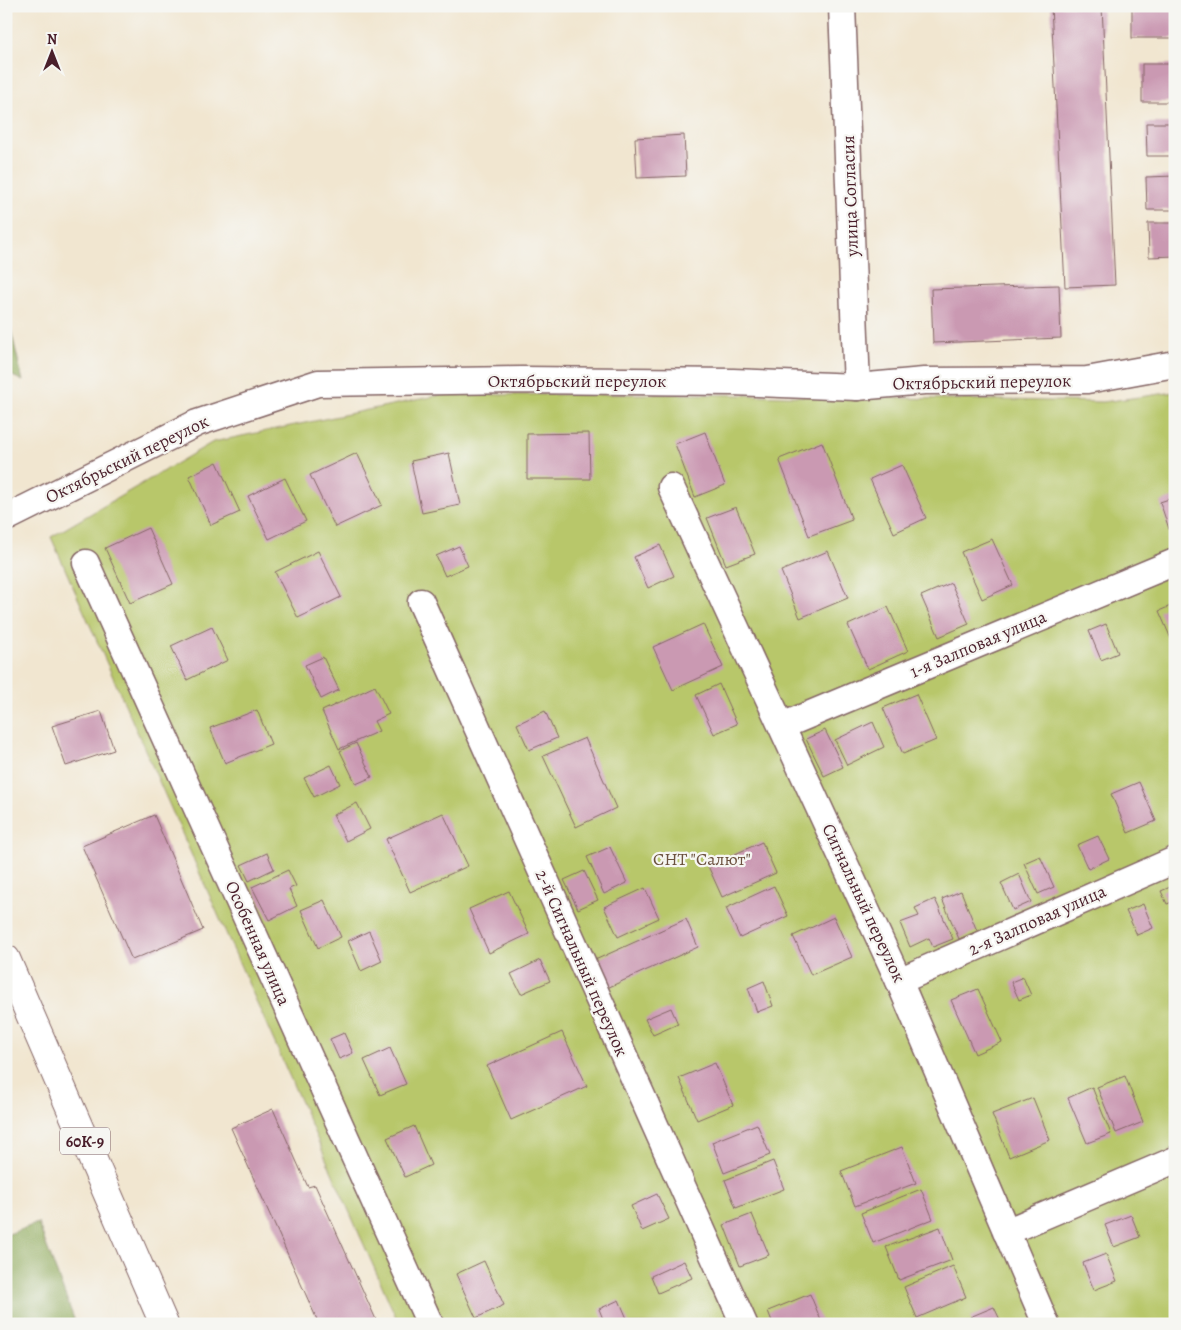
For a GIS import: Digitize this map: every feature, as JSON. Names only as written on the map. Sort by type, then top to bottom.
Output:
[{"type":"main road","name":"60К-9","points":[[7,965],[164,1324]]},
{"type":"street","name":"улица Согласия","points":[[842,6],[857,387]]},
{"type":"street","name":"Октябрьский переулок","points":[[6,518],[197,423],[318,383],[532,380],[733,382],[857,387],[924,381],[1087,380],[1175,364]]},
{"type":"street","name":"Сигнальный переулок","points":[[671,487],[899,981],[1046,1324]]},
{"type":"street","name":"1-я Залповая улица","points":[[782,726],[1175,562]]},
{"type":"street","name":"Особенная улица","points":[[86,563],[430,1324]]},
{"type":"street","name":"2-й Сигнальный переулок","points":[[420,602],[744,1324]]},
{"type":"street","name":"2-я Залповая улица","points":[[899,981],[1175,860]]},
{"type":"street","points":[[1006,1232],[1175,1160]]},
{"type":"green space","points":[[6,309],[23,381],[6,373]]},
{"type":"green space","name":"СНТ \"Салют\"","points":[[1175,392],[1175,1324],[399,1324],[51,537],[213,442],[440,395],[687,394],[1103,402]]},
{"type":"green space","points":[[38,1223],[76,1324],[6,1324],[6,1235]]},
{"type":"building","points":[[1051,6],[1102,6],[1115,285],[1065,287]]},
{"type":"building","points":[[1132,6],[1175,6],[1175,38],[1132,38]]},
{"type":"building","points":[[1142,64],[1175,64],[1175,102],[1142,102]]},
{"type":"building","points":[[1146,123],[1175,123],[1175,156],[1147,156]]},
{"type":"building","points":[[684,135],[686,176],[637,178],[635,138]]},
{"type":"building","points":[[1175,176],[1175,210],[1147,210],[1146,177]]},
{"type":"building","points":[[1148,223],[1175,223],[1175,256],[1149,257]]},
{"type":"building","points":[[1059,285],[1061,338],[933,343],[931,289]]},
{"type":"building","points":[[705,432],[725,485],[695,497],[675,444]]},
{"type":"building","points":[[589,433],[590,479],[527,479],[527,434]]},
{"type":"building","points":[[822,442],[852,520],[809,536],[779,459]]},
{"type":"building","points":[[357,453],[382,505],[335,527],[310,475]]},
{"type":"building","points":[[449,453],[460,505],[422,513],[411,461]]},
{"type":"building","points":[[217,462],[240,512],[211,525],[189,476]]},
{"type":"building","points":[[902,465],[926,518],[894,533],[870,479]]},
{"type":"building","points":[[285,478],[306,521],[269,539],[248,496]]},
{"type":"building","points":[[1175,497],[1175,544],[1174,544],[1160,502]]},
{"type":"building","points":[[736,507],[755,554],[726,565],[707,518]]},
{"type":"building","points":[[148,528],[173,584],[130,603],[105,548]]},
{"type":"building","points":[[992,539],[1013,585],[982,599],[961,552]]},
{"type":"building","points":[[660,545],[674,576],[648,588],[634,557]]},
{"type":"building","points":[[459,546],[468,566],[445,576],[436,556]]},
{"type":"building","points":[[318,551],[341,597],[298,618],[275,572]]},
{"type":"building","points":[[828,551],[848,598],[800,618],[781,571]]},
{"type":"building","points":[[951,583],[969,624],[939,637],[921,596]]},
{"type":"building","points":[[1175,604],[1175,648],[1159,611]]},
{"type":"building","points":[[888,607],[908,651],[868,669],[848,625]]},
{"type":"building","points":[[703,624],[723,667],[673,690],[653,647]]},
{"type":"building","points":[[1106,624],[1118,653],[1101,660],[1089,631]]},
{"type":"building","points":[[212,627],[228,660],[187,680],[171,646]]},
{"type":"building","points":[[323,657],[339,690],[321,699],[305,665]]},
{"type":"building","points":[[719,684],[737,724],[714,734],[696,695]]},
{"type":"building","points":[[375,686],[389,714],[374,721],[379,731],[339,749],[322,711]]},
{"type":"building","points":[[916,694],[936,740],[903,754],[883,708]]},
{"type":"building","points":[[257,710],[271,744],[225,763],[210,728]]},
{"type":"building","points":[[101,711],[114,750],[66,766],[52,726]]},
{"type":"building","points":[[545,711],[557,738],[529,750],[517,724]]},
{"type":"building","points":[[873,722],[884,747],[847,765],[835,740]]},
{"type":"building","points":[[825,730],[843,767],[824,776],[806,739]]},
{"type":"building","points":[[585,738],[616,808],[576,827],[543,756]]},
{"type":"building","points":[[356,743],[372,777],[356,784],[340,751]]},
{"type":"building","points":[[331,765],[340,784],[314,797],[304,778]]},
{"type":"building","points":[[1139,782],[1156,821],[1128,833],[1111,794]]},
{"type":"building","points":[[357,803],[370,829],[346,841],[333,815]]},
{"type":"building","points":[[443,813],[468,866],[410,892],[386,839]]},
{"type":"building","points":[[154,815],[203,930],[132,960],[82,846]]},
{"type":"building","points":[[1098,836],[1109,859],[1088,869],[1077,845]]},
{"type":"building","points":[[762,842],[776,873],[722,897],[708,866]]},
{"type":"building","points":[[610,847],[627,883],[604,894],[587,857]]},
{"type":"building","points":[[267,853],[274,869],[249,881],[241,865]]},
{"type":"building","points":[[1040,856],[1054,887],[1038,894],[1024,863]]},
{"type":"building","points":[[288,870],[296,886],[289,889],[297,906],[269,920],[252,887]]},
{"type":"building","points":[[584,871],[598,900],[578,909],[564,880]]},
{"type":"building","points":[[1019,874],[1031,902],[1013,910],[1001,883]]},
{"type":"building","points":[[1175,885],[1175,901],[1167,904],[1161,891]]},
{"type":"building","points":[[774,886],[788,916],[740,938],[726,908]]},
{"type":"building","points":[[645,888],[659,918],[618,937],[604,907]]},
{"type":"building","points":[[509,891],[529,934],[489,953],[469,909]]},
{"type":"building","points":[[961,891],[977,931],[959,939],[942,899]]},
{"type":"building","points":[[935,899],[953,939],[933,947],[929,938],[910,947],[900,923],[919,916],[915,908]]},
{"type":"building","points":[[324,900],[341,937],[318,948],[301,910]]},
{"type":"building","points":[[1143,904],[1153,928],[1137,935],[1126,911]]},
{"type":"building","points":[[834,917],[852,957],[811,975],[793,936]]},
{"type":"building","points":[[686,919],[698,947],[607,988],[595,960]]},
{"type":"building","points":[[369,931],[382,961],[361,971],[348,941]]},
{"type":"building","points":[[540,960],[550,981],[521,994],[511,974]]},
{"type":"building","points":[[1023,977],[1031,995],[1019,1000],[1011,982]]},
{"type":"building","points":[[764,981],[773,1006],[757,1012],[748,988]]},
{"type":"building","points":[[978,989],[1002,1042],[975,1054],[951,1000]]},
{"type":"building","points":[[671,1008],[678,1024],[653,1035],[645,1019]]},
{"type":"building","points":[[562,1032],[587,1086],[511,1120],[487,1066]]},
{"type":"building","points":[[344,1033],[353,1053],[339,1059],[330,1039]]},
{"type":"building","points":[[390,1048],[406,1084],[380,1095],[364,1060]]},
{"type":"building","points":[[715,1063],[733,1105],[697,1120],[679,1078]]},
{"type":"building","points":[[1125,1076],[1143,1122],[1116,1133],[1097,1087]]},
{"type":"building","points":[[1092,1087],[1111,1134],[1087,1143],[1068,1098]]},
{"type":"building","points":[[1033,1098],[1050,1140],[1009,1157],[992,1114]]},
{"type":"building","points":[[273,1109],[308,1187],[315,1185],[378,1324],[319,1324],[231,1128]]},
{"type":"building","points":[[757,1124],[770,1155],[724,1173],[712,1142]]},
{"type":"building","points":[[414,1126],[431,1165],[405,1177],[387,1138]]},
{"type":"building","points":[[902,1147],[916,1183],[855,1206],[841,1171]]},
{"type":"building","points":[[773,1161],[784,1189],[736,1208],[725,1180]]},
{"type":"building","points":[[921,1189],[933,1219],[873,1243],[861,1213]]},
{"type":"building","points":[[657,1194],[669,1219],[642,1231],[631,1206]]},
{"type":"building","points":[[752,1214],[769,1255],[740,1266],[724,1225]]},
{"type":"building","points":[[1131,1215],[1140,1237],[1114,1247],[1105,1225]]},
{"type":"building","points":[[940,1227],[952,1260],[899,1280],[886,1247]]},
{"type":"building","points":[[1106,1254],[1117,1281],[1094,1290],[1083,1263]]},
{"type":"building","points":[[484,1261],[504,1305],[476,1318],[456,1274]]},
{"type":"building","points":[[684,1261],[692,1278],[658,1293],[651,1276]]},
{"type":"building","points":[[953,1266],[966,1297],[917,1318],[904,1287]]},
{"type":"building","points":[[810,1294],[822,1323],[773,1324],[768,1311]]},
{"type":"building","points":[[619,1300],[629,1323],[605,1324],[599,1309]]},
{"type":"building","points":[[994,1307],[1002,1324],[973,1324],[970,1317]]}]
